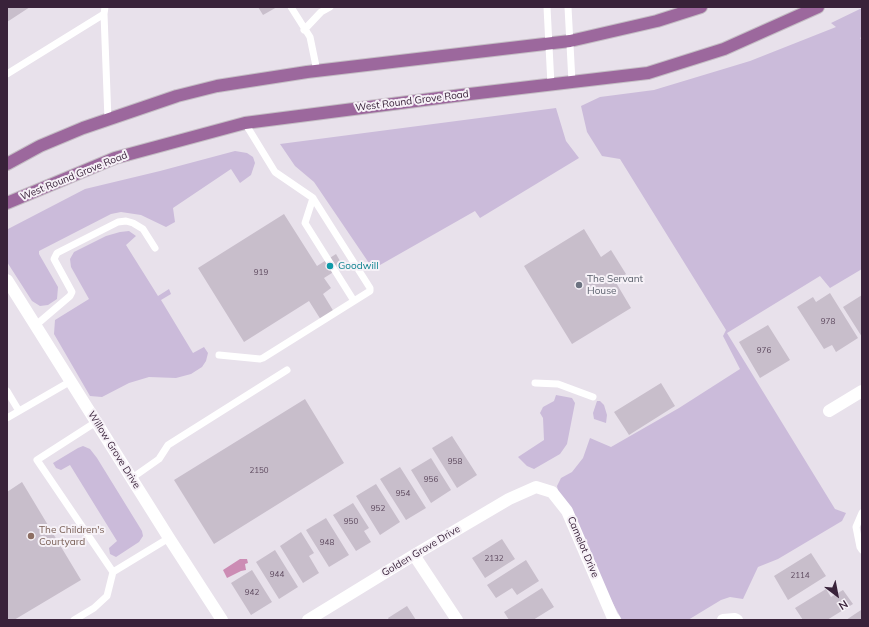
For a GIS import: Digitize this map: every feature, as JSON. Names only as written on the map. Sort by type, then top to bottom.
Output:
[{"type":"main road","points":[[7,164],[40,146],[108,120],[184,94],[218,86],[318,71],[518,48],[549,42],[570,40],[657,21],[700,7]]},
{"type":"main road","name":"West Round Grove Road","points":[[7,203],[115,158],[245,122],[648,73],[724,49],[818,7]]},
{"type":"street","name":"Willow Grove Drive","points":[[7,280],[222,620]]},
{"type":"street","points":[[829,411],[862,391]]},
{"type":"street","name":"Golden Grove Drive","points":[[308,620],[509,498],[536,487]]},
{"type":"street","name":"Camelot Drive","points":[[536,487],[552,492],[567,511],[615,620]]},
{"type":"street","points":[[414,555],[457,620]]},
{"type":"street","points":[[723,620],[737,620]]},
{"type":"lane","points":[[291,7],[304,30],[310,37],[318,71]]},
{"type":"lane","points":[[304,30],[321,12],[330,7]]},
{"type":"lane","points":[[547,7],[552,85]]},
{"type":"lane","points":[[568,7],[572,82]]},
{"type":"lane","points":[[7,74],[104,10]]},
{"type":"lane","points":[[104,10],[108,120]]},
{"type":"lane","points":[[219,355],[260,359],[263,358],[370,291],[370,288],[313,198],[275,172],[245,122]]},
{"type":"lane","points":[[313,198],[305,223],[354,301]]},
{"type":"lane","points":[[36,325],[70,296],[72,292],[54,259],[57,252],[118,222],[133,223],[143,229],[155,248]]},
{"type":"lane","points":[[132,478],[159,459],[168,445],[287,370]]},
{"type":"lane","points":[[7,418],[71,381]]},
{"type":"lane","points":[[535,383],[558,384],[593,397]]},
{"type":"lane","points":[[7,391],[19,411]]},
{"type":"lane","points":[[96,422],[37,460],[113,572]]},
{"type":"lane","points":[[862,513],[856,527],[862,550]]},
{"type":"lane","points":[[74,620],[94,608],[107,596],[113,572],[169,538]]},
{"type":"shaded area","points":[[862,8],[862,37],[860,38],[862,40],[862,269],[830,288],[820,276],[727,333],[835,509],[846,513],[842,521],[778,559],[758,567],[743,599],[730,597],[721,600],[688,620],[622,620],[606,591],[559,495],[557,486],[561,478],[572,472],[583,458],[590,438],[611,447],[679,408],[740,369],[723,336],[726,330],[620,159],[602,156],[587,132],[581,106],[600,97],[654,90],[750,61],[836,27],[831,23]]},
{"type":"shaded area","points":[[556,108],[566,141],[579,158],[480,218],[475,211],[373,269],[314,182],[295,166],[280,144]]},
{"type":"shaded area","points":[[235,151],[247,153],[253,157],[255,163],[251,175],[240,183],[231,169],[173,208],[175,222],[166,227],[141,215],[121,212],[111,214],[39,251],[39,254],[58,287],[57,299],[48,305],[40,306],[32,301],[7,262],[8,229],[85,189]]},
{"type":"shaded area","points":[[129,231],[136,236],[126,245],[158,296],[169,289],[171,294],[161,300],[193,353],[204,347],[208,353],[206,361],[202,367],[191,374],[176,378],[149,377],[129,383],[102,397],[90,396],[54,334],[55,320],[89,299],[71,267],[70,259],[74,252],[106,236]]},
{"type":"shaded area","points":[[556,395],[572,398],[575,403],[567,444],[560,454],[534,469],[527,466],[518,457],[544,440],[543,418],[540,413],[543,407],[554,401]]},
{"type":"shaded area","points":[[597,401],[600,401],[604,405],[607,415],[606,423],[594,419],[593,413]]},
{"type":"shaded area","points":[[83,446],[90,449],[97,458],[142,531],[143,536],[139,542],[116,557],[110,554],[109,548],[117,541],[70,465],[61,470],[56,468],[53,463]]},
{"type":"shaded area","points":[[240,559],[247,559],[248,563],[245,564],[246,570],[227,578],[223,570]]},
{"type":"building","points":[[7,7],[30,7],[7,22]]},
{"type":"building","points":[[258,7],[277,7],[263,15]]},
{"type":"building","name":"Goodwill","points":[[284,214],[317,266],[336,254],[343,266],[324,278],[331,288],[323,294],[334,312],[321,320],[309,301],[244,342],[198,268]]},
{"type":"building","points":[[584,229],[601,257],[611,250],[626,274],[615,281],[631,308],[572,344],[524,266]]},
{"type":"building","points":[[830,293],[858,338],[836,352],[832,345],[824,349],[797,307],[813,297],[816,302]]},
{"type":"building","points":[[862,295],[862,337],[843,307]]},
{"type":"building","points":[[768,325],[790,360],[760,378],[739,342]]},
{"type":"building","points":[[661,383],[675,406],[629,435],[614,412]]},
{"type":"building","points":[[305,399],[344,463],[214,544],[174,480]]},
{"type":"building","points":[[452,436],[477,475],[457,488],[432,448]]},
{"type":"building","points":[[431,458],[451,490],[431,503],[411,470]]},
{"type":"building","points":[[400,467],[426,508],[406,520],[380,479]]},
{"type":"building","name":"The Children's Courtyard","points":[[22,482],[81,580],[14,620],[7,620],[7,492]]},
{"type":"building","points":[[376,484],[400,522],[380,535],[356,496]]},
{"type":"building","points":[[353,503],[369,528],[364,531],[371,542],[356,551],[333,515]]},
{"type":"building","points":[[326,518],[349,555],[329,567],[306,530]]},
{"type":"building","points":[[301,532],[314,553],[309,556],[319,573],[303,583],[280,546]]},
{"type":"building","points":[[502,539],[515,559],[485,578],[472,558]]},
{"type":"building","points":[[275,550],[298,587],[279,599],[256,562]]},
{"type":"building","points":[[811,553],[826,576],[788,600],[774,576]]},
{"type":"building","points":[[526,560],[539,581],[517,595],[512,588],[496,598],[487,585]]},
{"type":"building","points":[[252,570],[272,602],[251,615],[231,583]]},
{"type":"building","points":[[542,588],[554,607],[533,620],[509,620],[504,612]]},
{"type":"building","points":[[826,589],[831,597],[843,590],[853,604],[827,620],[803,620],[795,608]]},
{"type":"building","points":[[407,606],[416,620],[389,620],[388,618]]},
{"type":"building","points":[[861,610],[862,620],[846,620]]},
{"type":"place","name":"Goodwill","points":[[330,266]]},
{"type":"place","name":"The Servant House","points":[[579,285]]},
{"type":"place","name":"The Children's Courtyard","points":[[31,536]]}]
